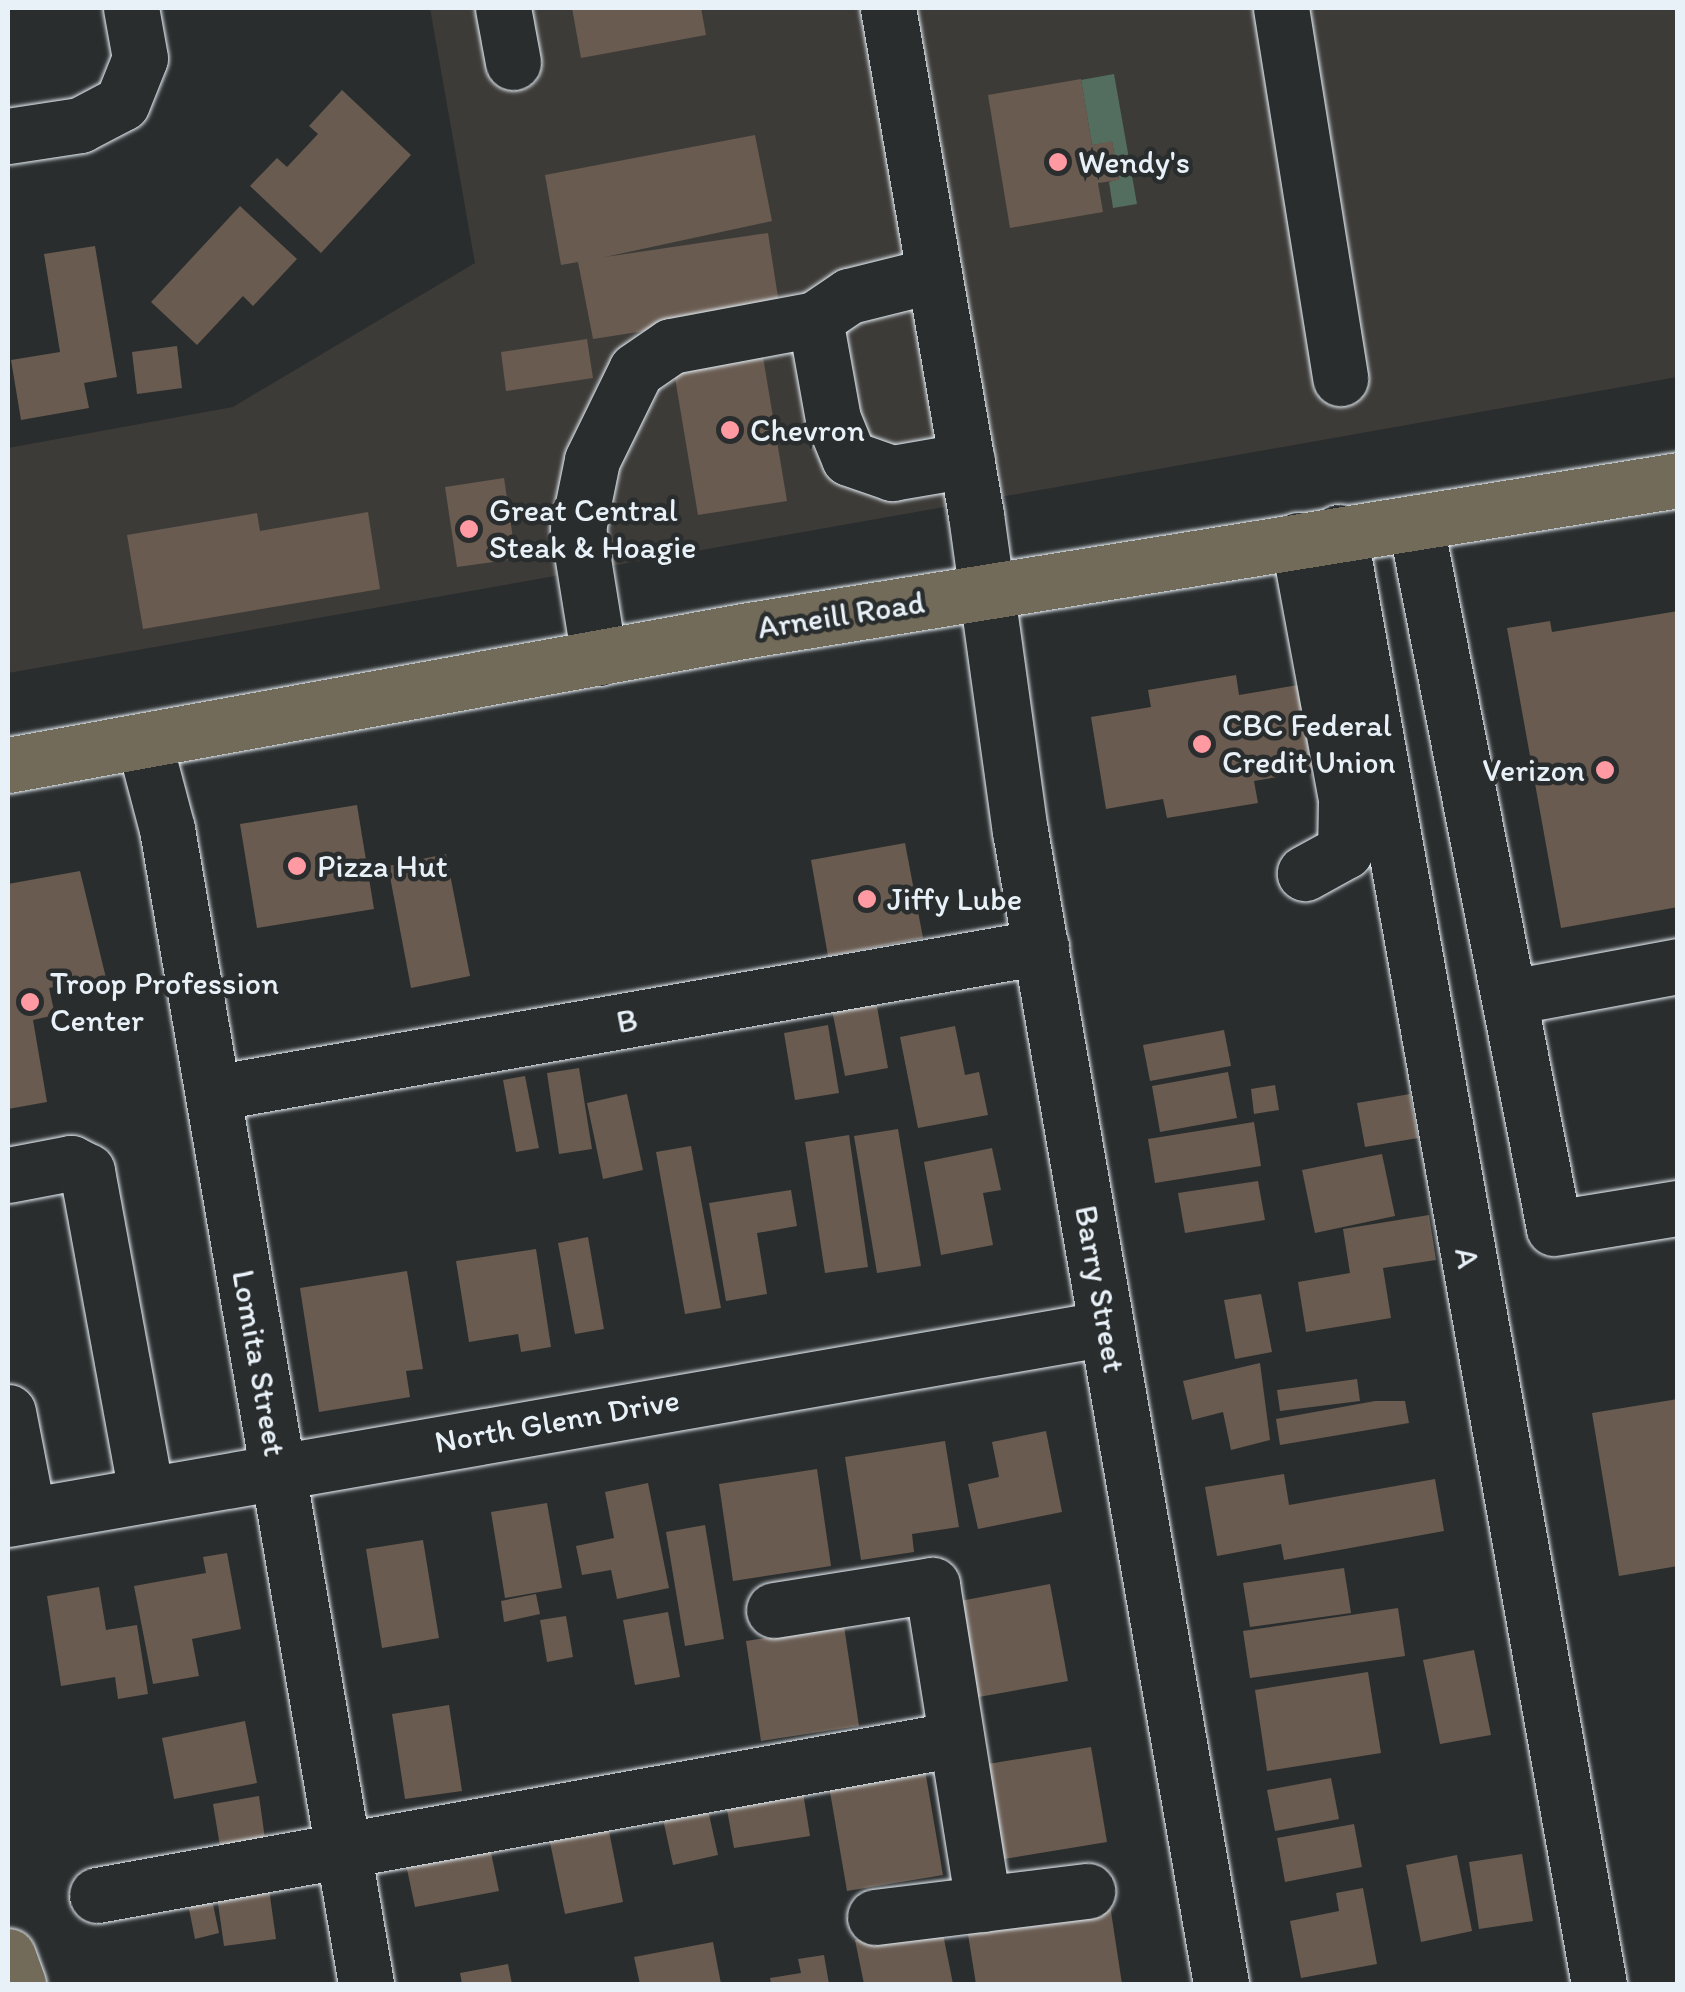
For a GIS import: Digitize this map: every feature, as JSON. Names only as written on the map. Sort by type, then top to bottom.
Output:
[{"type":"main road","name":"Arneill Road","points":[[8,765],[599,658],[1319,536],[1416,526],[1678,480]]},
{"type":"main road","points":[[8,1956],[18,1984]]},
{"type":"street","points":[[8,136],[80,125],[122,103],[140,58],[130,8]]},
{"type":"street","points":[[503,8],[513,62]]},
{"type":"street","name":"Barry Street","points":[[888,8],[967,460],[1041,947],[1221,1984]]},
{"type":"street","points":[[1281,8],[1340,378]]},
{"type":"street","points":[[599,658],[578,529],[592,460],[636,370],[671,346],[815,319],[848,296],[933,275]]},
{"type":"street","points":[[815,319],[832,419],[849,458],[892,472],[967,460]]},
{"type":"street","points":[[1416,526],[1554,1228],[1678,1208]]},
{"type":"street","points":[[1306,873],[1345,851],[1346,800],[1319,536]]},
{"type":"street","name":"A","points":[[1319,536],[1599,1984]]},
{"type":"street","name":"Lomita Street","points":[[144,742],[213,1093],[366,1984]]},
{"type":"street","name":"B","points":[[213,1093],[1041,947]]},
{"type":"street","points":[[1511,997],[1678,966]]},
{"type":"street","points":[[8,1175],[71,1163],[87,1170],[146,1494]]},
{"type":"street","name":"North Glenn Drive","points":[[18,1517],[276,1468],[1107,1328]]},
{"type":"street","points":[[8,1412],[18,1517]]},
{"type":"street","points":[[774,1610],[932,1585],[982,1904]]},
{"type":"street","points":[[97,1895],[341,1854],[956,1739]]},
{"type":"street","points":[[874,1918],[1088,1890]]},
{"type":"shaded area","points":[[430,8],[1677,8],[1677,377],[8,673],[8,448],[233,407],[475,263]]},
{"type":"green space","points":[[1114,74],[1137,204],[1113,208],[1109,182],[1119,179],[1112,142],[1092,145],[1081,80]]},
{"type":"building","points":[[572,8],[701,8],[706,35],[581,58]]},
{"type":"building","name":"Wendy's","points":[[1081,79],[1092,145],[1112,141],[1119,180],[1098,183],[1103,212],[1010,228],[988,95]]},
{"type":"building","points":[[342,90],[411,155],[321,253],[250,186],[277,158],[287,167],[318,134],[309,126]]},
{"type":"building","points":[[755,135],[772,221],[605,257],[768,233],[780,310],[593,339],[578,262],[561,265],[545,175]]},
{"type":"building","points":[[240,206],[297,259],[253,306],[243,296],[197,345],[151,302]]},
{"type":"building","points":[[95,246],[117,377],[84,383],[89,408],[21,420],[11,360],[60,352],[44,254]]},
{"type":"building","points":[[587,339],[593,378],[506,391],[501,352]]},
{"type":"building","name":"Chevron","points":[[761,345],[787,501],[698,515],[672,360]]},
{"type":"building","points":[[177,346],[182,388],[137,394],[132,352]]},
{"type":"building","points":[[504,478],[516,559],[457,567],[445,487]]},
{"type":"building","points":[[368,512],[380,589],[143,629],[127,535],[257,513],[260,531]]},
{"type":"building","name":"Verizon","points":[[1678,611],[1678,907],[1561,928],[1507,628],[1550,621],[1552,632]]},
{"type":"building","name":"CBC Federal Credit Union","points":[[1236,675],[1239,695],[1298,685],[1312,771],[1254,781],[1258,803],[1167,818],[1163,799],[1106,809],[1091,717],[1151,707],[1148,690]]},
{"type":"building","points":[[357,805],[374,909],[257,928],[240,824]]},
{"type":"building","name":"Jiffy Lube","points":[[905,843],[923,938],[828,956],[811,860]]},
{"type":"building","points":[[446,854],[470,976],[411,988],[388,866]]},
{"type":"building","name":"Troop Profession Center","points":[[80,871],[106,978],[49,988],[55,1015],[33,1020],[47,1102],[8,1109],[8,884]]},
{"type":"building","points":[[876,1001],[888,1068],[845,1076],[832,1010]]},
{"type":"building","points":[[828,1025],[839,1093],[795,1100],[784,1033]]},
{"type":"building","points":[[955,1026],[965,1075],[979,1072],[988,1115],[918,1128],[900,1037]]},
{"type":"building","points":[[1224,1030],[1231,1066],[1150,1081],[1143,1045]]},
{"type":"building","points":[[579,1068],[592,1149],[559,1154],[547,1073]]},
{"type":"building","points":[[1228,1072],[1237,1118],[1160,1132],[1152,1086]]},
{"type":"building","points":[[525,1076],[539,1148],[516,1152],[503,1080]]},
{"type":"building","points":[[1275,1085],[1279,1110],[1254,1114],[1251,1089]]},
{"type":"building","points":[[627,1094],[643,1170],[603,1179],[587,1103]]},
{"type":"building","points":[[1410,1094],[1418,1138],[1365,1147],[1357,1103]]},
{"type":"building","points":[[1254,1122],[1261,1166],[1155,1183],[1148,1139]]},
{"type":"building","points":[[898,1129],[921,1266],[877,1273],[854,1136]]},
{"type":"building","points":[[849,1135],[868,1267],[825,1273],[805,1142]]},
{"type":"building","points":[[691,1146],[721,1308],[685,1314],[656,1152]]},
{"type":"building","points":[[992,1148],[1001,1190],[983,1193],[993,1245],[941,1255],[924,1162]]},
{"type":"building","points":[[1382,1154],[1395,1216],[1315,1233],[1302,1170]]},
{"type":"building","points":[[1258,1181],[1265,1220],[1185,1233],[1178,1193]]},
{"type":"building","points":[[791,1190],[797,1226],[757,1233],[767,1294],[726,1301],[709,1203]]},
{"type":"building","points":[[1429,1215],[1436,1260],[1383,1268],[1391,1318],[1306,1332],[1298,1282],[1350,1273],[1343,1229]]},
{"type":"building","points":[[588,1237],[604,1329],[575,1334],[558,1243]]},
{"type":"building","points":[[536,1249],[551,1347],[521,1352],[518,1334],[469,1342],[456,1261]]},
{"type":"building","points":[[407,1271],[423,1369],[406,1371],[410,1397],[319,1412],[300,1288]]},
{"type":"building","points":[[1261,1294],[1272,1352],[1235,1359],[1224,1300]]},
{"type":"building","points":[[1260,1363],[1270,1440],[1231,1450],[1223,1412],[1192,1420],[1183,1381]]},
{"type":"building","points":[[1357,1379],[1360,1401],[1280,1411],[1277,1390]]},
{"type":"building","points":[[1678,1399],[1678,1566],[1619,1576],[1592,1413]]},
{"type":"building","points":[[1375,1401],[1405,1401],[1409,1423],[1280,1445],[1276,1419]]},
{"type":"building","points":[[1046,1431],[1062,1512],[978,1529],[968,1484],[999,1477],[992,1442]]},
{"type":"building","points":[[945,1441],[959,1527],[912,1534],[914,1552],[861,1560],[845,1457]]},
{"type":"building","points":[[817,1469],[831,1566],[733,1581],[719,1484]]},
{"type":"building","points":[[1284,1474],[1289,1505],[1435,1479],[1444,1531],[1284,1560],[1281,1544],[1217,1556],[1205,1487]]},
{"type":"building","points":[[648,1483],[669,1588],[617,1599],[611,1570],[582,1575],[576,1546],[614,1538],[605,1492]]},
{"type":"building","points":[[547,1503],[562,1588],[505,1598],[491,1512]]},
{"type":"building","points":[[705,1525],[724,1639],[685,1646],[666,1532]]},
{"type":"building","points":[[423,1540],[439,1638],[382,1648],[366,1549]]},
{"type":"building","points":[[227,1553],[241,1629],[192,1639],[199,1676],[153,1684],[134,1586],[206,1573],[203,1557]]},
{"type":"building","points":[[1344,1568],[1351,1613],[1250,1627],[1243,1583]]},
{"type":"building","points":[[1050,1584],[1068,1681],[973,1698],[955,1602]]},
{"type":"building","points":[[99,1587],[106,1630],[137,1625],[148,1694],[118,1699],[115,1677],[61,1686],[47,1596]]},
{"type":"building","points":[[536,1594],[540,1614],[504,1622],[501,1601]]},
{"type":"building","points":[[1398,1608],[1405,1656],[1250,1678],[1243,1631]]},
{"type":"building","points":[[668,1612],[680,1677],[635,1685],[623,1620]]},
{"type":"building","points":[[566,1616],[573,1657],[547,1662],[540,1620]]},
{"type":"building","points":[[844,1626],[859,1726],[761,1741],[746,1641]]},
{"type":"building","points":[[1474,1650],[1491,1735],[1440,1744],[1423,1660]]},
{"type":"building","points":[[1368,1672],[1381,1753],[1267,1771],[1255,1690]]},
{"type":"building","points":[[449,1705],[462,1791],[405,1799],[392,1714]]},
{"type":"building","points":[[245,1721],[257,1783],[174,1799],[162,1738]]},
{"type":"building","points":[[1091,1747],[1107,1842],[1004,1859],[988,1764]]},
{"type":"building","points":[[925,1770],[943,1875],[847,1891],[829,1786]]},
{"type":"building","points":[[1331,1778],[1339,1819],[1275,1831],[1267,1790]]},
{"type":"building","points":[[802,1786],[810,1836],[734,1848],[725,1799]]},
{"type":"building","points":[[259,1796],[265,1839],[220,1846],[213,1804]]},
{"type":"building","points":[[708,1810],[718,1855],[673,1865],[663,1819]]},
{"type":"building","points":[[607,1821],[623,1902],[565,1914],[548,1833]]},
{"type":"building","points":[[1354,1824],[1362,1867],[1285,1882],[1277,1838]]},
{"type":"building","points":[[488,1838],[499,1891],[415,1907],[404,1855]]},
{"type":"building","points":[[1522,1854],[1533,1921],[1479,1929],[1469,1862]]},
{"type":"building","points":[[1457,1855],[1472,1931],[1421,1942],[1406,1865]]},
{"type":"building","points":[[268,1882],[276,1939],[224,1946],[216,1889]]},
{"type":"building","points":[[1363,1888],[1377,1964],[1301,1978],[1290,1921],[1339,1911],[1336,1893]]},
{"type":"building","points":[[210,1890],[219,1933],[195,1939],[186,1894]]},
{"type":"building","points":[[1110,1905],[1122,1984],[976,1984],[967,1928]]},
{"type":"building","points":[[941,1924],[953,1984],[864,1984],[855,1940]]},
{"type":"building","points":[[713,1942],[721,1984],[640,1984],[634,1957]]},
{"type":"building","points":[[824,1955],[829,1984],[771,1984],[770,1978],[801,1973],[798,1959]]},
{"type":"building","points":[[508,1964],[512,1984],[462,1984],[460,1973]]},
{"type":"place","name":"Wendy's","points":[[1058,162]]},
{"type":"place","name":"Chevron","points":[[730,430]]},
{"type":"place","name":"Great Central Steak & Hoagie","points":[[469,529]]},
{"type":"place","name":"CBC Federal Credit Union","points":[[1202,744]]},
{"type":"place","name":"Verizon","points":[[1605,770]]},
{"type":"place","name":"Pizza Hut","points":[[297,866]]},
{"type":"place","name":"Jiffy Lube","points":[[867,899]]},
{"type":"place","name":"Troop Profession Center","points":[[30,1002]]}]
